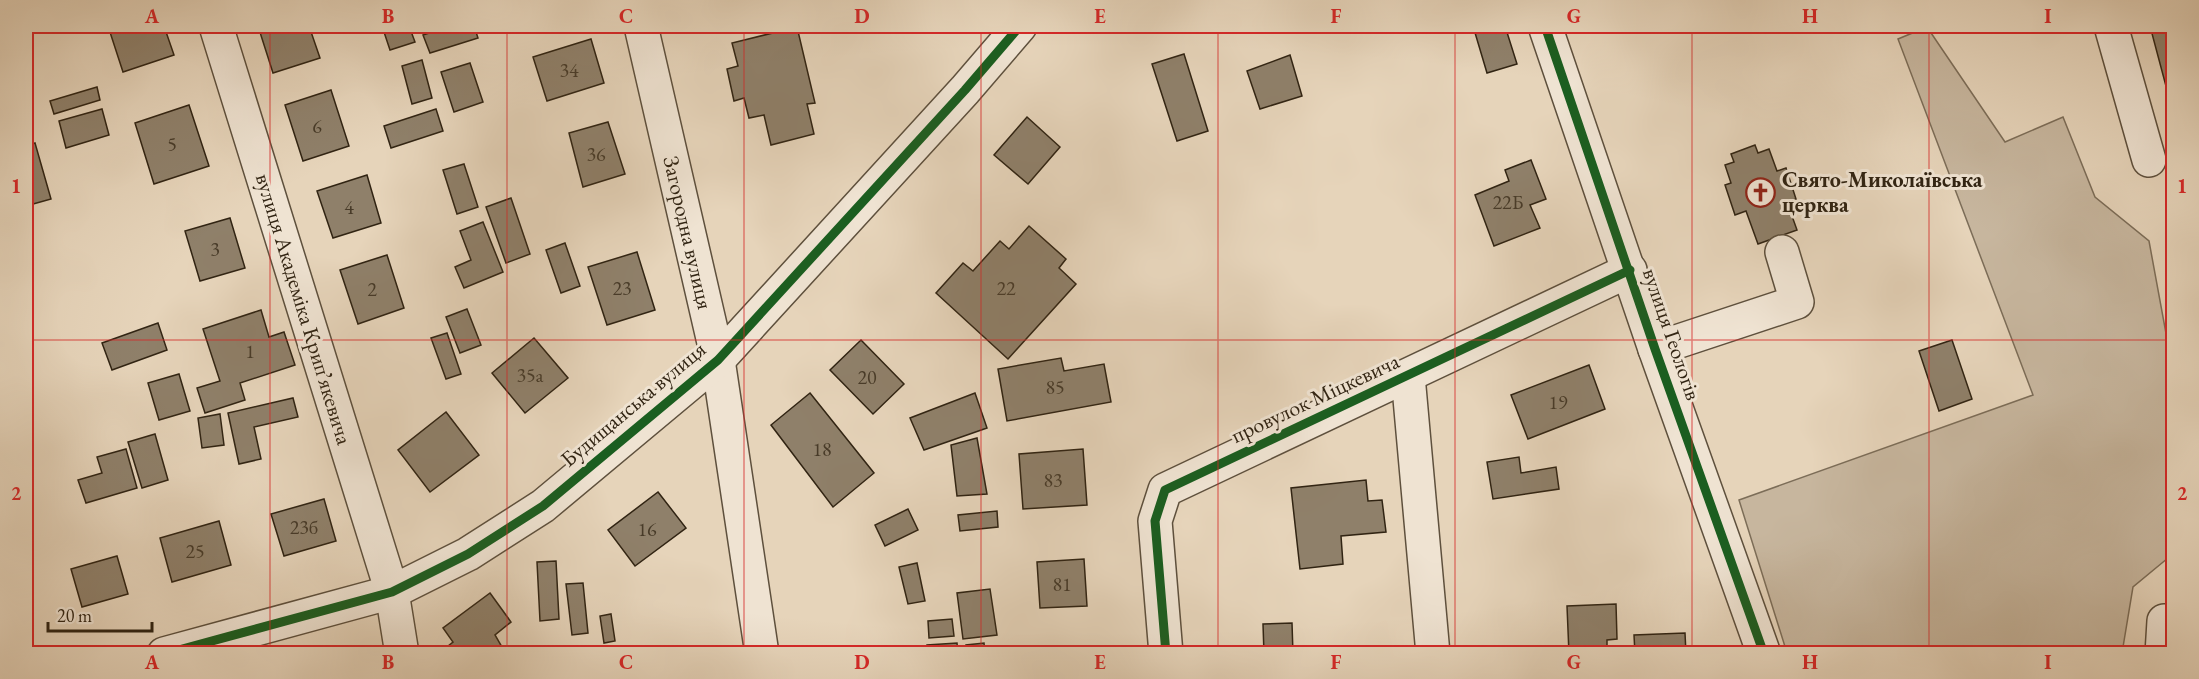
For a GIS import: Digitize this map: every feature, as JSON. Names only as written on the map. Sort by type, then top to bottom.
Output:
[{"type":"street","name":"вулиця Академіка Крипʼякевича","points":[[216,26],[392,591],[402,654]]},
{"type":"street","name":"Загородна вулиця","points":[[641,26],[718,360],[762,654]]},
{"type":"street","name":"Будищанська вулиця","points":[[164,654],[392,591],[468,554],[543,506],[718,360],[965,90],[1020,26]]},
{"type":"street","name":"вулиця Геологів","points":[[1545,26],[1630,270],[1655,349],[1764,654]]},
{"type":"street","points":[[2110,26],[2150,160]]},
{"type":"street","points":[[1655,349],[1797,302],[1782,252]]},
{"type":"street","name":"провулок Міцкевича","points":[[1166,654],[1155,521],[1165,490],[1630,270]]},
{"type":"street","points":[[1408,376],[1433,654]]},
{"type":"street","points":[[2162,654],[2164,621]]},
{"type":"shaded area","points":[[1927,27],[2005,142],[2063,117],[2095,197],[2149,241],[2170,355],[2168,558],[2133,587],[2122,653],[1787,653],[1739,500],[2033,395],[1898,39]]},
{"type":"building","points":[[108,26],[164,26],[174,55],[123,72]]},
{"type":"building","points":[[258,26],[309,26],[320,58],[273,73]]},
{"type":"building","points":[[382,26],[409,26],[415,42],[390,50]]},
{"type":"building","points":[[451,26],[474,26],[478,38],[430,53],[423,35]]},
{"type":"building","points":[[1473,26],[1505,26],[1517,64],[1487,73]]},
{"type":"building","points":[[1710,26],[1730,26],[1713,32]]},
{"type":"building","points":[[2150,26],[2174,26],[2174,89],[2167,90]]},
{"type":"building","points":[[797,27],[815,103],[807,104],[814,134],[771,145],[764,115],[749,118],[744,98],[734,101],[727,69],[738,66],[732,43]]},
{"type":"building","points":[[591,39],[604,83],[547,101],[533,57]]},
{"type":"building","points":[[1184,54],[1208,131],[1177,141],[1152,64]]},
{"type":"building","points":[[1290,55],[1302,96],[1260,109],[1247,71]]},
{"type":"building","points":[[422,60],[432,98],[412,104],[402,66]]},
{"type":"building","points":[[470,63],[483,102],[454,112],[441,72]]},
{"type":"building","points":[[97,87],[100,100],[54,114],[50,101]]},
{"type":"building","points":[[331,90],[349,146],[303,161],[285,105]]},
{"type":"building","points":[[189,105],[209,166],[154,184],[135,123]]},
{"type":"building","points":[[102,109],[109,135],[66,148],[59,121]]},
{"type":"building","points":[[436,109],[443,131],[391,148],[384,126]]},
{"type":"building","points":[[1027,117],[1060,147],[1028,184],[994,155]]},
{"type":"building","points":[[608,122],[625,174],[583,187],[569,133]]},
{"type":"building","points":[[35,143],[51,199],[26,206],[26,146]]},
{"type":"building","name":"Свято-Миколаївська церква","points":[[1755,145],[1758,153],[1769,149],[1777,171],[1786,168],[1796,199],[1787,202],[1797,230],[1758,244],[1746,211],[1735,215],[1725,185],[1731,183],[1725,165],[1734,162],[1731,154]]},
{"type":"building","points":[[1531,160],[1546,199],[1530,205],[1540,228],[1494,246],[1475,195],[1509,181],[1505,170]]},
{"type":"building","points":[[464,164],[478,207],[457,214],[443,170]]},
{"type":"building","points":[[367,175],[381,223],[333,238],[317,191]]},
{"type":"building","points":[[511,198],[530,254],[506,263],[486,207]]},
{"type":"building","points":[[230,218],[245,268],[200,281],[185,231]]},
{"type":"building","points":[[483,222],[503,272],[464,288],[455,267],[471,260],[460,231]]},
{"type":"building","points":[[1029,226],[1066,259],[1059,268],[1076,284],[1008,359],[936,293],[963,263],[973,271],[1000,241],[1009,249]]},
{"type":"building","points":[[565,243],[580,286],[561,293],[546,250]]},
{"type":"building","points":[[637,252],[655,310],[607,325],[588,267]]},
{"type":"building","points":[[387,255],[404,308],[358,324],[340,270]]},
{"type":"building","points":[[467,309],[481,345],[460,353],[446,317]]},
{"type":"building","points":[[261,310],[269,337],[284,332],[295,365],[240,383],[245,400],[205,413],[197,388],[220,381],[203,329]]},
{"type":"building","points":[[158,323],[167,350],[112,370],[102,343]]},
{"type":"building","points":[[447,333],[461,374],[446,379],[431,338]]},
{"type":"building","points":[[534,338],[568,378],[525,413],[492,373]]},
{"type":"building","points":[[861,340],[904,384],[873,414],[830,370]]},
{"type":"building","points":[[1952,340],[1972,399],[1939,411],[1919,351]]},
{"type":"building","points":[[1061,358],[1064,371],[1104,364],[1111,402],[1007,421],[998,369]]},
{"type":"building","points":[[1589,365],[1605,409],[1528,439],[1511,395]]},
{"type":"building","points":[[179,374],[190,411],[159,420],[148,383]]},
{"type":"building","points":[[810,393],[874,473],[833,507],[771,425]]},
{"type":"building","points":[[975,393],[987,428],[924,450],[910,418]]},
{"type":"building","points":[[293,398],[298,417],[254,427],[261,459],[239,464],[228,413]]},
{"type":"building","points":[[446,412],[479,455],[430,492],[398,450]]},
{"type":"building","points":[[220,414],[224,445],[202,448],[198,418]]},
{"type":"building","points":[[155,434],[168,480],[142,488],[128,442]]},
{"type":"building","points":[[977,438],[987,494],[957,496],[951,445]]},
{"type":"building","points":[[126,449],[137,488],[86,503],[78,480],[102,473],[97,457]]},
{"type":"building","points":[[1083,449],[1087,505],[1023,509],[1019,454]]},
{"type":"building","points":[[1519,457],[1521,473],[1556,467],[1559,489],[1493,499],[1487,462]]},
{"type":"building","points":[[26,469],[31,498],[26,499]]},
{"type":"building","points":[[1366,480],[1368,501],[1382,500],[1386,532],[1341,536],[1343,564],[1300,569],[1291,488]]},
{"type":"building","points":[[658,492],[686,528],[635,566],[608,530]]},
{"type":"building","points":[[324,499],[336,541],[284,556],[271,514]]},
{"type":"building","points":[[908,509],[918,530],[885,546],[875,525]]},
{"type":"building","points":[[997,511],[998,527],[960,531],[958,515]]},
{"type":"building","points":[[219,521],[231,565],[172,582],[160,538]]},
{"type":"building","points":[[117,556],[128,594],[82,607],[71,569]]},
{"type":"building","points":[[1084,559],[1087,606],[1040,608],[1037,562]]},
{"type":"building","points":[[556,561],[559,619],[540,621],[537,562]]},
{"type":"building","points":[[917,563],[925,601],[908,604],[899,567]]},
{"type":"building","points":[[583,583],[588,633],[572,635],[566,584]]},
{"type":"building","points":[[990,589],[997,635],[963,639],[957,593]]},
{"type":"building","points":[[490,593],[511,622],[495,635],[506,654],[438,654],[453,642],[443,628]]},
{"type":"building","points":[[1616,604],[1617,639],[1607,640],[1607,654],[1569,654],[1567,606]]},
{"type":"building","points":[[611,614],[615,641],[604,643],[600,616]]},
{"type":"building","points":[[952,619],[954,636],[929,638],[928,621]]},
{"type":"building","points":[[1292,623],[1293,654],[1264,654],[1263,624]]},
{"type":"building","points":[[1685,633],[1686,654],[1635,654],[1634,635]]},
{"type":"building","points":[[957,643],[958,654],[927,654],[927,645]]},
{"type":"building","points":[[984,643],[985,654],[967,654],[966,645]]},
{"type":"building","points":[[887,648],[888,654],[853,654],[853,651]]},
{"type":"cycle path","points":[[164,654],[392,592],[468,554],[543,506],[718,360],[965,90],[1020,26]]},
{"type":"cycle path","points":[[1545,26],[1655,349],[1764,654]]},
{"type":"cycle path","points":[[1166,654],[1155,521],[1165,490],[1630,270]]},
{"type":"place","name":"Свято-Миколаївська церква","points":[[1761,192]]}]
